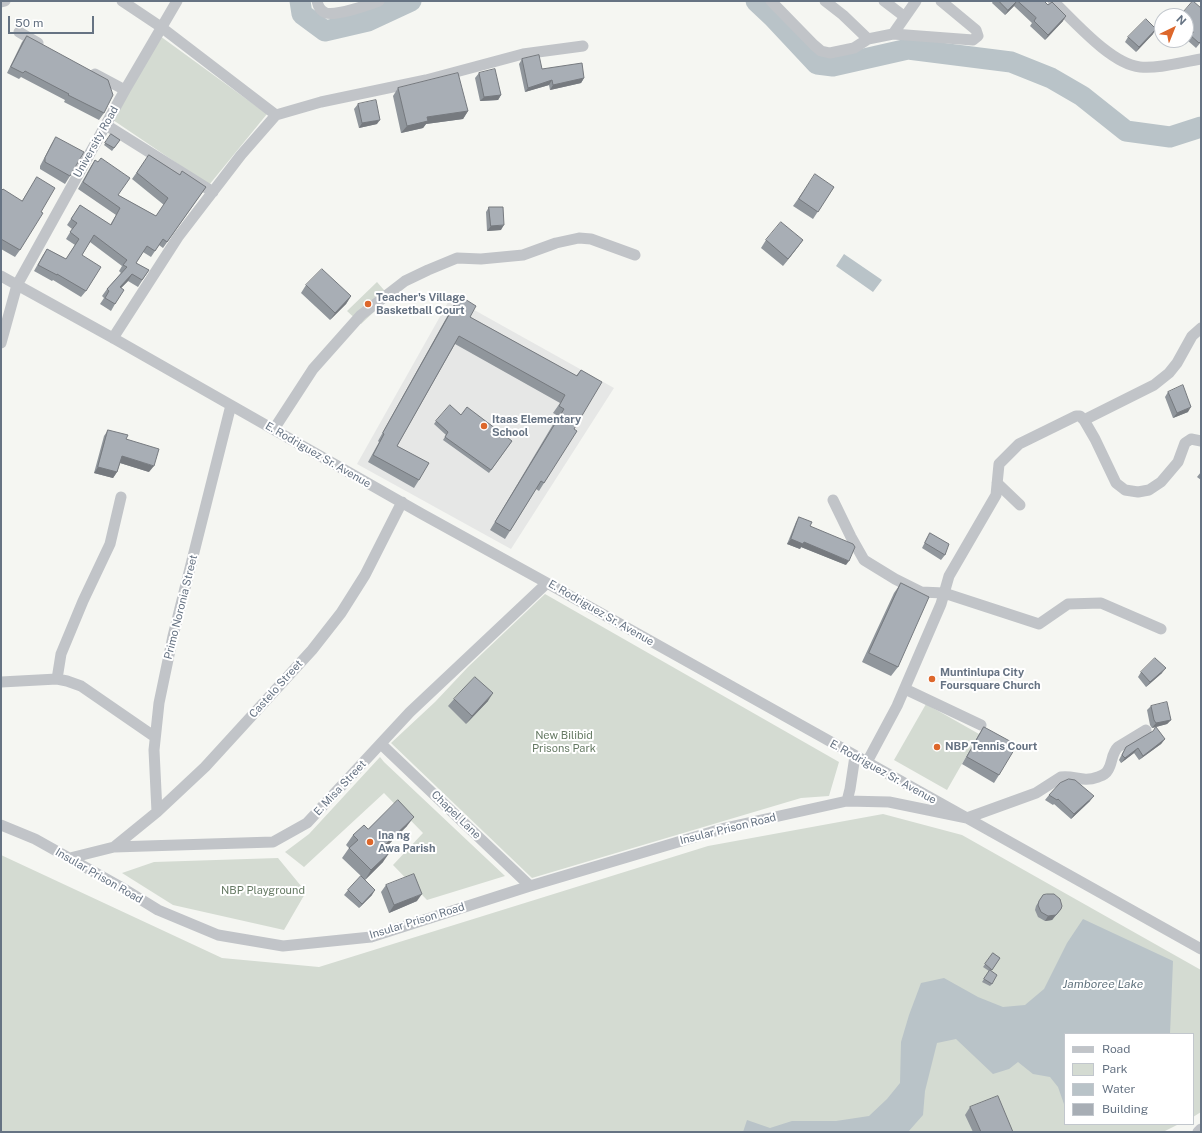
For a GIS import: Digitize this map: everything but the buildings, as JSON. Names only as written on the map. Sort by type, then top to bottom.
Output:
[{"type":"street","points":[[1,2],[5,1]]},
{"type":"street","points":[[122,1],[161,27],[276,115]]},
{"type":"street","name":"University Road","points":[[1,343],[17,285],[125,90],[177,1]]},
{"type":"street","points":[[317,1],[319,8],[322,11],[331,14],[379,1]]},
{"type":"street","points":[[771,1],[814,45],[830,53],[854,48],[868,39],[894,34],[973,40],[976,38],[978,36],[976,30],[942,1]]},
{"type":"street","points":[[825,1],[844,15],[868,39]]},
{"type":"street","points":[[884,1],[905,17]]},
{"type":"street","points":[[894,34],[916,1]]},
{"type":"street","points":[[1053,1],[1107,52],[1118,60],[1128,64],[1140,67],[1151,67],[1201,59]]},
{"type":"street","points":[[19,32],[45,46]]},
{"type":"street","points":[[114,338],[178,237],[242,155],[276,115],[321,102],[426,80],[523,54],[583,46]]},
{"type":"street","points":[[85,68],[125,90]]},
{"type":"street","points":[[106,125],[213,192]]},
{"type":"street","points":[[274,430],[313,369],[361,315],[405,281],[457,258],[481,259],[524,256],[556,243],[579,238],[591,239],[635,255]]},
{"type":"street","name":"E. Rodriguez Sr. Avenue","points":[[1,276],[114,338],[274,430],[547,582],[854,756],[1201,949]]},
{"type":"street","points":[[1084,420],[1154,385],[1169,373],[1177,363],[1192,336],[1201,328]]},
{"type":"street","name":"Primo Noronia Street","points":[[157,812],[154,750],[159,703],[173,636],[231,405]]},
{"type":"street","points":[[867,762],[905,689],[941,604],[949,576],[996,496],[999,464],[1019,444],[1076,416],[1080,416],[1095,439],[1116,483],[1126,490],[1138,492],[1149,490],[1161,482],[1178,462],[1185,443],[1191,439],[1201,441]]},
{"type":"street","points":[[997,483],[1020,505]]},
{"type":"street","points":[[57,679],[61,654],[83,601],[110,544],[121,497]]},
{"type":"street","points":[[833,500],[864,560],[895,579],[921,592],[944,594],[1039,624],[1068,604],[1101,602],[1161,629]]},
{"type":"street","name":"Castelo Street","points":[[114,847],[157,812],[205,766],[316,644],[341,613],[365,574],[402,502]]},
{"type":"street","name":"E. Misa Street","points":[[70,858],[114,847],[273,842],[307,823],[410,712],[532,598],[547,582]]},
{"type":"street","points":[[1,682],[57,679],[67,681],[81,686],[156,737]]},
{"type":"street","points":[[905,689],[981,725]]},
{"type":"street","points":[[966,818],[1036,793],[1060,777],[1065,776],[1087,780],[1105,775],[1110,767],[1114,750],[1146,730]]},
{"type":"street","name":"Chapel Lane","points":[[381,744],[530,886]]},
{"type":"street","points":[[847,801],[854,756]]},
{"type":"street","name":"Insular Prison Road","points":[[1,825],[35,839],[158,910],[218,935],[283,946],[371,937],[530,886],[725,828],[847,801],[889,802],[966,818]]},
{"type":"street","points":[[1198,1132],[1201,1129]]},
{"type":"shaded area","name":"Itaas Elementary School","points":[[451,297],[614,388],[511,549],[357,464]]},
{"type":"green space","points":[[160,36],[267,114],[209,185],[113,120]]},
{"type":"green space","name":"Teacher's Village Basketball Court","points":[[377,282],[390,297],[361,324],[347,311]]},
{"type":"green space","name":"New Bilibid Prisons Park","points":[[545,594],[839,762],[829,796],[801,798],[532,878],[391,743]]},
{"type":"green space","name":"NBP Tennis Court","points":[[926,704],[979,734],[947,790],[894,760]]},
{"type":"green space","points":[[380,757],[505,876],[427,900],[393,865],[423,833],[384,793],[304,867],[285,852],[309,834]]},
{"type":"green space","points":[[883,814],[962,835],[1201,970],[1201,1112],[1194,1116],[1194,1033],[1064,1033],[1064,1125],[1177,1125],[1163,1132],[1,1132],[1,855],[222,958],[319,967],[708,846]]},
{"type":"green space","name":"NBP Playground","points":[[278,858],[306,892],[284,930],[173,905],[122,873],[154,862]]},
{"type":"water","points":[[844,254],[882,280],[873,292],[836,266]]},
{"type":"water","name":"Jamboree Lake","points":[[1083,919],[1173,961],[1170,1033],[1064,1033],[1064,1104],[1058,1087],[1050,1077],[1033,1074],[1018,1062],[1009,1069],[993,1074],[956,1039],[937,1043],[925,1091],[923,1115],[908,1132],[743,1132],[747,1120],[770,1128],[792,1121],[836,1121],[869,1116],[887,1099],[900,1083],[901,1042],[921,983],[944,978],[978,997],[1003,1007],[1025,1005],[1044,989],[1067,943]]},
{"type":"waterway","points":[[300,1],[302,14],[325,31],[368,21],[411,1]]},
{"type":"waterway","points":[[756,1],[817,64],[833,66],[908,49],[1011,62],[1051,78],[1082,96],[1126,131],[1170,137],[1201,127]]},
{"type":"place","name":"Teacher's Village Basketball Court","points":[[368,304]]},
{"type":"place","name":"Itaas Elementary School","points":[[484,426]]},
{"type":"place","name":"Muntinlupa City Foursquare Church","points":[[932,679]]},
{"type":"place","name":"NBP Tennis Court","points":[[937,747]]},
{"type":"place","name":"Ina ng Awa Parish","points":[[370,842]]}]
